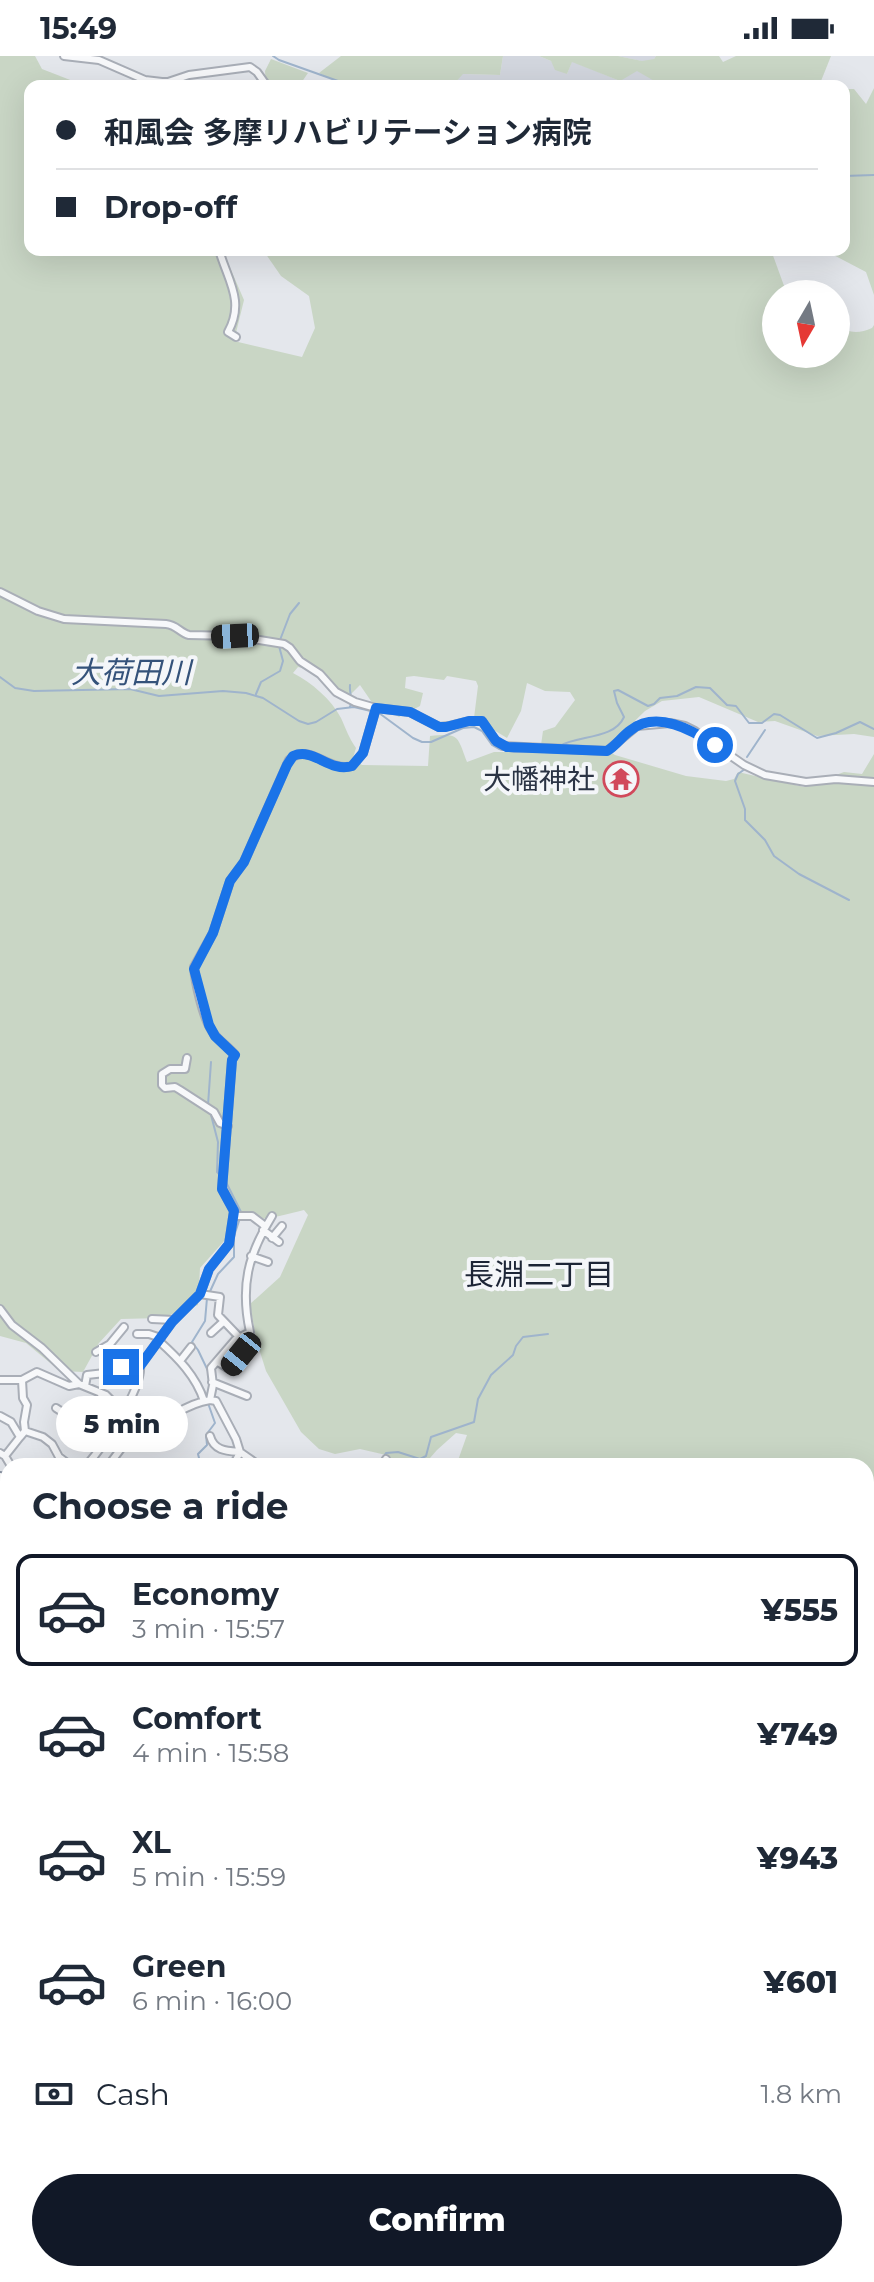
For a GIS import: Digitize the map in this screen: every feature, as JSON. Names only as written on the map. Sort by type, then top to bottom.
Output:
[{"type":"street","points":[[64,56],[99,60],[145,80]]},
{"type":"street","points":[[176,80],[250,67],[263,80]]},
{"type":"street","points":[[221,256],[237,304],[235,320],[228,332],[236,337]]},
{"type":"street","points":[[0,592],[38,611],[64,619],[170,624],[189,635],[235,636],[284,644],[336,692],[353,701],[375,711],[410,712],[439,727],[482,721],[503,746],[607,751],[637,726],[677,724],[695,731],[744,765],[765,775],[806,782],[836,779],[874,782]]},
{"type":"street","points":[[92,1458],[121,1417],[141,1375],[140,1366],[174,1320],[200,1294],[209,1269],[229,1244],[235,1216],[222,1189],[232,1060],[235,1055],[215,1036],[209,1025],[194,967],[213,933],[230,881],[244,862],[289,760],[295,754],[304,754],[336,767],[352,766],[363,753],[375,711]]},
{"type":"street","points":[[187,1058],[185,1069],[170,1069],[162,1074],[162,1085],[180,1090],[214,1112],[220,1123],[228,1126]]},
{"type":"street","points":[[235,1216],[252,1216],[277,1241],[282,1226]]},
{"type":"street","points":[[206,1400],[212,1382],[211,1368],[235,1340],[250,1332],[246,1292],[248,1265],[272,1216]]},
{"type":"street","points":[[251,1256],[268,1262]]},
{"type":"street","points":[[200,1294],[220,1297],[218,1315],[240,1338]]},
{"type":"street","points":[[0,1309],[12,1325],[82,1385],[103,1394],[114,1403],[121,1417],[145,1436],[169,1417],[206,1400],[216,1401],[236,1439],[240,1452],[237,1458]]},
{"type":"street","points":[[152,1319],[174,1320]]},
{"type":"street","points":[[211,1333],[223,1322]]},
{"type":"street","points":[[96,1352],[110,1344],[124,1327]]},
{"type":"street","points":[[137,1334],[149,1334],[160,1340],[198,1383],[206,1400]]},
{"type":"street","points":[[105,1347],[110,1370]]},
{"type":"street","points":[[180,1361],[191,1347]]},
{"type":"street","points":[[218,1362],[229,1369],[241,1354]]},
{"type":"street","points":[[82,1385],[87,1375],[105,1373],[135,1363],[140,1366]]},
{"type":"street","points":[[0,1381],[22,1380],[37,1372],[69,1386],[82,1385]]},
{"type":"street","points":[[3,1454],[23,1434],[27,1405],[23,1398],[22,1380]]},
{"type":"street","points":[[212,1382],[247,1396]]},
{"type":"street","points":[[56,1408],[82,1425],[103,1394]]},
{"type":"street","points":[[0,1416],[23,1434],[43,1437],[52,1444],[60,1458]]},
{"type":"street","points":[[110,1434],[123,1443],[114,1458]]},
{"type":"street","points":[[210,1436],[212,1443],[222,1450],[240,1452],[249,1458]]},
{"type":"shaded area","points":[[503,56],[539,56],[567,74],[572,61],[618,80],[457,80],[462,74],[500,75]]},
{"type":"shaded area","points":[[618,56],[656,56],[654,59],[662,80],[621,80],[641,61]]},
{"type":"green space","points":[[0,56],[35,56],[42,69],[70,80],[24,80],[24,256],[225,256],[244,300],[234,341],[302,357],[315,328],[309,296],[281,276],[267,256],[773,256],[782,280],[762,280],[762,368],[850,368],[850,331],[858,332],[874,325],[874,737],[854,734],[817,736],[775,721],[758,722],[699,697],[662,701],[645,711],[606,749],[615,755],[686,776],[726,781],[734,779],[738,772],[804,787],[844,772],[862,774],[874,754],[874,1458],[459,1458],[467,1435],[456,1433],[430,1458],[390,1458],[360,1449],[335,1454],[319,1449],[301,1432],[266,1371],[250,1304],[280,1277],[308,1215],[304,1210],[260,1219],[234,1217],[225,1240],[200,1268],[198,1305],[161,1318],[121,1319],[99,1343],[83,1372],[60,1371],[26,1343],[0,1336]],"holes":[[[298,667],[314,671],[336,697],[349,696],[360,685],[371,701],[399,717],[420,706],[423,693],[405,688],[406,677],[444,680],[447,676],[476,681],[474,718],[507,738],[521,711],[527,683],[545,691],[570,692],[575,700],[555,727],[543,731],[540,752],[494,752],[467,762],[459,741],[452,736],[440,735],[430,736],[428,766],[362,765],[353,758],[356,748],[332,704],[293,673]]]},
{"type":"green space","points":[[341,56],[503,56],[500,75],[463,74],[458,80],[333,80],[319,73]]},
{"type":"green space","points":[[539,56],[618,56],[642,61],[656,56],[719,56],[723,62],[736,56],[831,56],[821,80],[653,80],[637,71],[617,80],[572,62],[567,74],[555,70],[551,61]]},
{"type":"green space","points":[[271,59],[308,73],[303,80],[266,80],[265,71]]},
{"type":"green space","points":[[874,88],[874,295],[866,272],[835,256],[850,256],[850,89],[854,89],[866,104]]},
{"type":"waterway","points":[[273,56],[335,80]]},
{"type":"waterway","points":[[850,176],[874,175]]},
{"type":"waterway","points":[[280,640],[290,614],[299,603]]},
{"type":"waterway","points":[[256,694],[261,682],[280,671],[283,661],[279,646]]},
{"type":"waterway","name":"大荷田川","points":[[0,677],[15,688],[34,691],[130,689],[159,696],[223,691],[246,693],[263,698],[308,724],[337,709],[354,707],[379,713],[422,742],[431,742],[463,728],[474,727],[499,749],[514,752],[555,751]]},
{"type":"waterway","points":[[350,685],[350,707]]},
{"type":"waterway","name":"大荷田川","points":[[560,746],[604,733],[619,724],[624,717],[614,691],[618,690],[648,706],[660,698],[677,696],[696,687],[710,688],[727,705],[736,706],[749,723],[762,723],[774,714],[780,715],[817,738],[860,722],[874,729]]},
{"type":"waterway","points":[[747,757],[765,730]]},
{"type":"waterway","points":[[745,769],[735,781],[745,809],[745,820],[765,840],[774,856],[799,874],[849,900]]},
{"type":"waterway","points":[[208,1105],[211,1062]]},
{"type":"waterway","points":[[210,1111],[218,1142],[217,1172],[222,1177]]},
{"type":"waterway","points":[[226,1182],[241,1212]]},
{"type":"waterway","points":[[209,1373],[192,1342],[205,1321],[207,1298],[218,1274],[234,1257],[234,1236],[240,1218]]},
{"type":"waterway","points":[[422,1458],[426,1456],[431,1437],[474,1422],[478,1399],[491,1375],[513,1355],[523,1337],[548,1334]]},
{"type":"waterway","points":[[199,1458],[198,1454],[207,1445],[206,1435],[215,1423],[208,1403]]},
{"type":"waterway","points":[[383,1458],[386,1453],[398,1452],[417,1458]]},
{"type":"place","name":"大幡神社","points":[[621,779]]},
{"type":"district","name":"長淵二丁目","points":[[539,1274]]},
{"type":"route","points":[[121,1367],[135,1363],[140,1366],[172,1322],[200,1294],[209,1269],[229,1244],[235,1216],[222,1189],[232,1060],[235,1055],[215,1036],[209,1025],[194,967],[213,933],[230,881],[244,862],[289,760],[299,753],[336,767],[348,768],[356,764],[363,753],[376,708],[410,712],[439,727],[482,721],[496,741],[507,747],[601,752],[612,749],[637,726],[653,723],[685,726],[715,745]]}]
